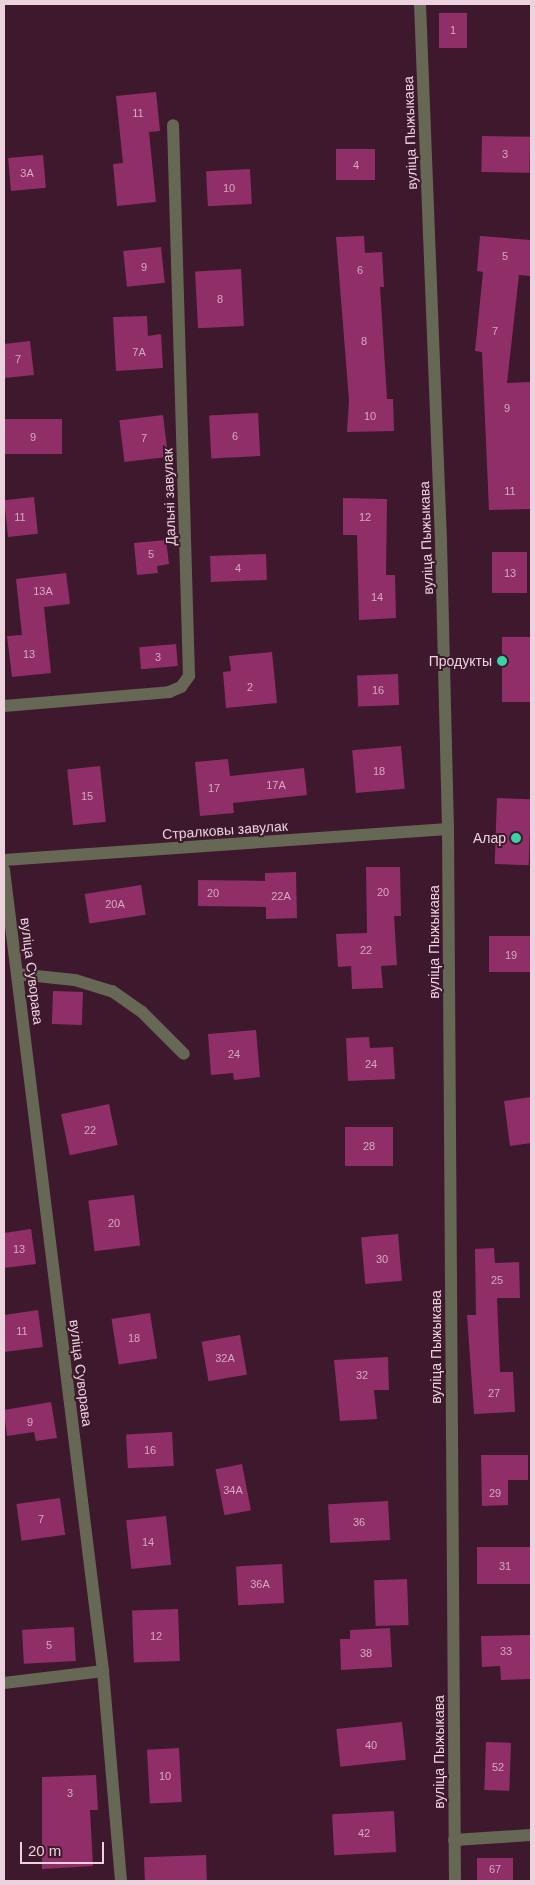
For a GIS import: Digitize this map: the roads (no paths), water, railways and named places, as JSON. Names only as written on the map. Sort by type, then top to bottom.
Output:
[{"type":"street","name":"вуліца Пыжыкава","points":[[420,4],[441,542],[448,829],[455,1881]]},
{"type":"street","name":"Дальні завулак","points":[[4,706],[169,692],[181,687],[189,676],[172,125]]},
{"type":"street","name":"Стралковы завулак","points":[[4,860],[448,829]]},
{"type":"street","name":"вуліца Суворава","points":[[4,870],[103,1671],[121,1881]]},
{"type":"street","points":[[17,974],[75,980],[112,991],[142,1012],[184,1054]]},
{"type":"street","points":[[4,1683],[103,1671]]},
{"type":"street","points":[[454,1840],[531,1835]]},
{"type":"place","name":"Продукты","points":[[502,661]]},
{"type":"place","name":"Алар","points":[[516,838]]}]
